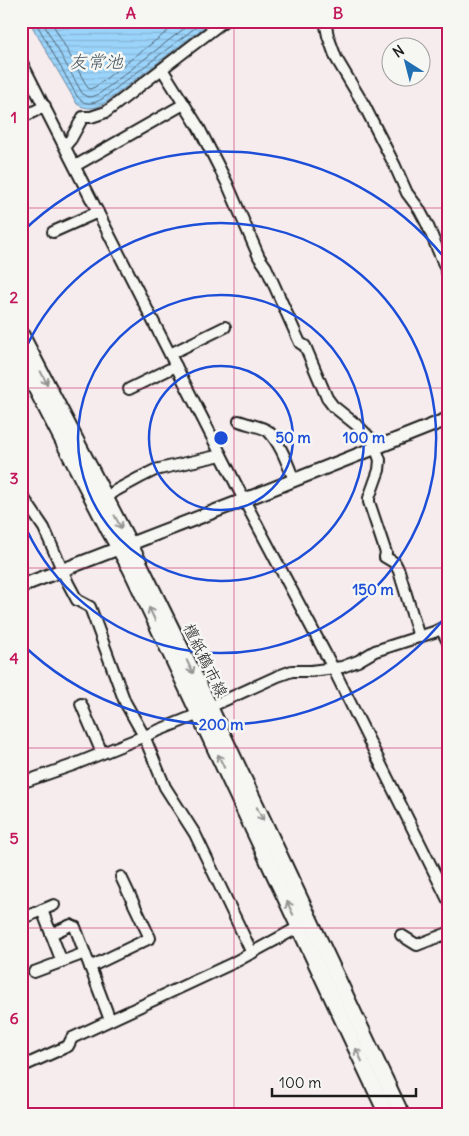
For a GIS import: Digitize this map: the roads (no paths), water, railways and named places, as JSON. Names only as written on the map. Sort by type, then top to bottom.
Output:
[{"type":"main road","name":"檀紙鶴市線","points":[[21,334],[106,498],[130,568],[204,711],[402,1115]]},
{"type":"main road","name":"檀紙鶴市線","points":[[21,360],[124,546]]},
{"type":"main road","name":"檀紙鶴市線","points":[[204,711],[299,927],[388,1115]]},
{"type":"street","points":[[65,146],[72,139],[83,117],[91,118],[106,112],[224,21]]},
{"type":"street","points":[[324,21],[336,58],[364,106],[407,193],[427,224],[448,274]]},
{"type":"street","points":[[21,61],[244,500],[333,668],[448,900]]},
{"type":"street","points":[[162,69],[199,128],[227,183],[259,257],[266,267],[300,343],[305,346],[326,398],[333,406],[359,426],[373,441],[380,460],[379,470],[371,490],[369,502],[386,553],[385,557],[395,563],[399,571],[419,637]]},
{"type":"street","points":[[75,166],[184,104]]},
{"type":"street","points":[[21,118],[45,106]]},
{"type":"street","points":[[53,232],[98,212]]},
{"type":"street","points":[[170,354],[226,327]]},
{"type":"street","points":[[129,389],[176,366]]},
{"type":"street","points":[[21,586],[448,419]]},
{"type":"street","points":[[238,421],[267,430],[275,440],[294,480]]},
{"type":"street","points":[[106,498],[155,470],[221,455]]},
{"type":"street","points":[[21,494],[44,528],[77,600],[90,607],[124,702],[144,736],[165,787],[195,834],[252,953]]},
{"type":"street","points":[[21,783],[73,765],[144,736],[292,671],[333,668],[358,661],[375,651],[444,627],[448,642]]},
{"type":"street","points":[[81,704],[102,753]]},
{"type":"street","points":[[90,967],[150,938],[121,877]]},
{"type":"street","points":[[21,919],[54,905]]},
{"type":"street","points":[[42,910],[62,962]]},
{"type":"street","points":[[51,934],[73,926],[110,1020]]},
{"type":"street","points":[[21,1067],[68,1046],[72,1038],[233,963],[299,927]]},
{"type":"street","points":[[401,935],[417,945],[448,933]]},
{"type":"street","points":[[34,972],[85,953]]},
{"type":"water","name":"友常池","points":[[29,21],[212,21],[105,103],[91,108],[77,104]]}]
